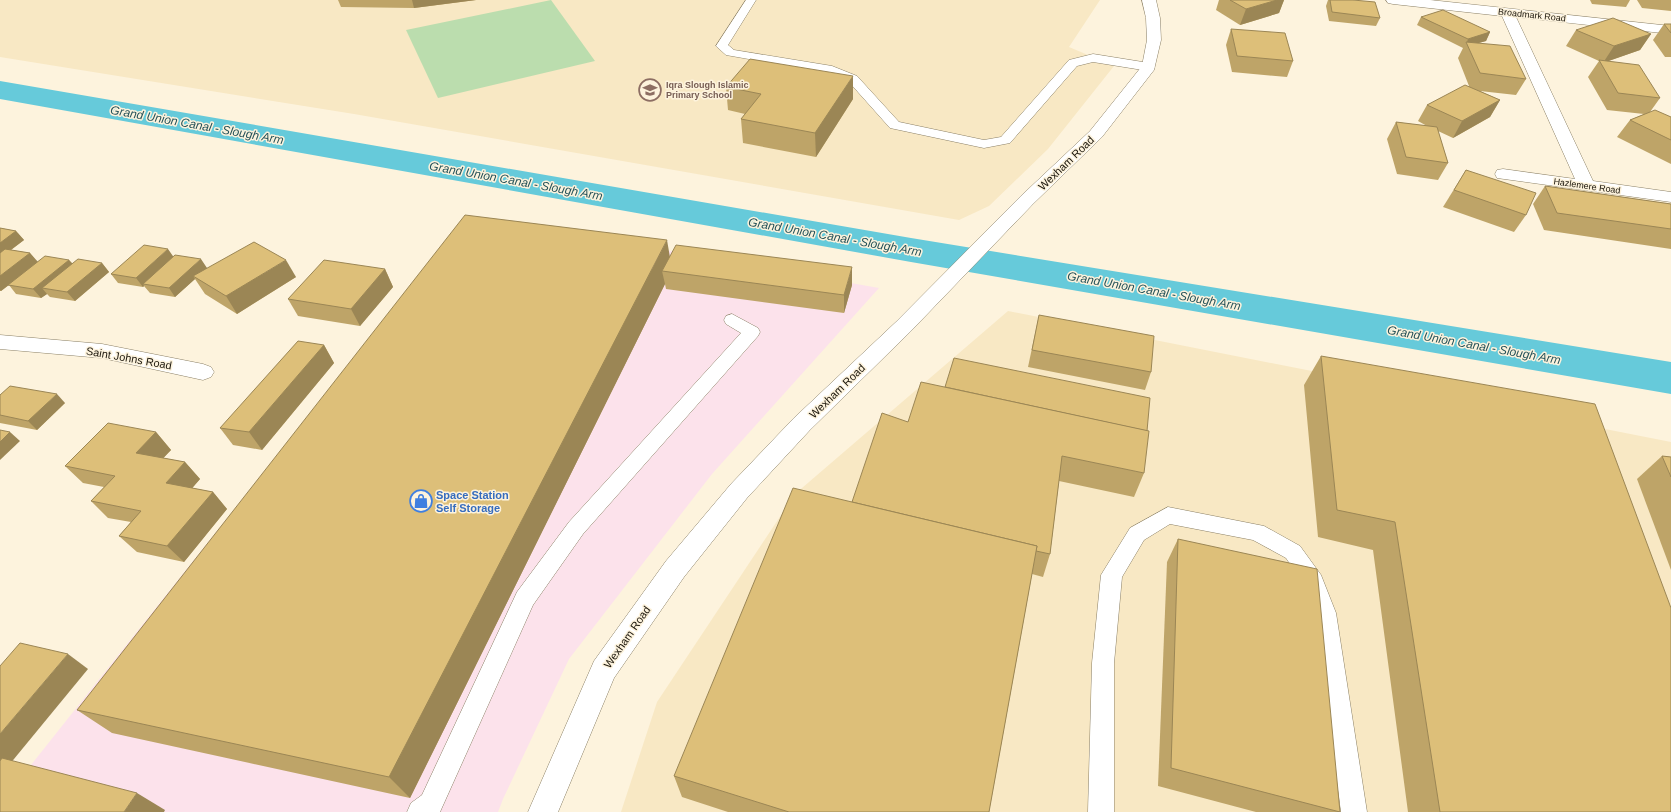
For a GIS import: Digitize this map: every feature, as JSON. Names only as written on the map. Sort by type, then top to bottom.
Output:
[{"type":"street","name":"Wexham Road","points":[[543,812],[604,670],[675,569],[739,491],[797,430],[904,326],[1027,200],[1096,134],[1149,67],[1154,40],[1153,18],[1149,0]]},
{"type":"street","name":"Broadmark Road","points":[[1393,0],[1455,3],[1506,12],[1671,30]]},
{"type":"street","points":[[1506,12],[1587,186]]},
{"type":"street","name":"Hazlemere Road","points":[[1503,174],[1671,197]]},
{"type":"street","name":"Saint Johns Road","points":[[2,345],[102,351],[203,372]]},
{"type":"lane","points":[[751,0],[722,46],[730,53],[832,70],[853,79],[895,125],[984,144],[1005,140],[1073,63],[1092,58],[1149,67]]},
{"type":"lane","points":[[420,812],[430,804],[525,599],[576,528],[752,332],[732,320]]},
{"type":"lane","points":[[1101,812],[1102,663],[1112,575],[1137,534],[1168,515],[1257,532],[1293,552],[1314,582],[1324,613],[1354,812]]},
{"type":"shaded area","name":"Iqra Slough Islamic Primary School","points":[[0,0],[1100,0],[1069,47],[1114,66],[1048,149],[989,206],[959,220],[354,114],[0,57]]},
{"type":"shaded area","points":[[468,215],[879,288],[712,474],[569,659],[498,812],[0,812],[0,804]]},
{"type":"shaded area","points":[[1008,311],[1671,442],[1671,812],[621,812],[657,702],[795,494]]},
{"type":"green space","points":[[551,0],[595,61],[438,98],[406,30]]},
{"type":"building","points":[[1230,0],[1277,0],[1246,9]]},
{"type":"building","points":[[1330,0],[1375,2],[1380,18],[1332,12]]},
{"type":"building","points":[[1443,10],[1490,32],[1468,39],[1421,17]]},
{"type":"building","points":[[1613,18],[1651,34],[1614,46],[1576,30]]},
{"type":"building","points":[[1664,24],[1671,24],[1671,33]]},
{"type":"building","points":[[1231,29],[1285,33],[1293,61],[1237,56]]},
{"type":"building","points":[[1466,42],[1510,46],[1526,79],[1480,73]]},
{"type":"building","points":[[750,59],[853,76],[815,133],[741,119],[761,94],[726,87]]},
{"type":"building","points":[[1599,60],[1639,65],[1660,98],[1618,93]]},
{"type":"building","points":[[1465,85],[1500,100],[1462,121],[1427,105]]},
{"type":"building","points":[[1655,110],[1671,117],[1671,140],[1630,120]]},
{"type":"building","points":[[1396,122],[1437,127],[1448,163],[1406,157]]},
{"type":"building","points":[[1466,170],[1536,193],[1526,215],[1454,190]]},
{"type":"building","points":[[1545,186],[1671,204],[1671,229],[1557,213]]},
{"type":"building","name":"Space Station Self Storage","points":[[465,215],[667,240],[389,777],[77,710]]},
{"type":"building","points":[[0,228],[16,231],[0,243]]},
{"type":"building","points":[[254,242],[286,260],[226,296],[193,276]]},
{"type":"building","points":[[144,245],[168,249],[136,278],[111,274]]},
{"type":"building","points":[[676,245],[852,267],[844,295],[662,271]]},
{"type":"building","points":[[5,249],[30,253],[0,276],[0,253]]},
{"type":"building","points":[[175,255],[201,259],[169,288],[143,284]]},
{"type":"building","points":[[45,256],[69,260],[33,289],[8,285]]},
{"type":"building","points":[[78,259],[102,263],[67,292],[42,288]]},
{"type":"building","points":[[324,260],[385,269],[351,309],[288,299]]},
{"type":"building","points":[[1039,315],[1154,336],[1151,372],[1032,350]]},
{"type":"building","points":[[298,341],[324,345],[249,432],[220,428]]},
{"type":"building","points":[[1321,356],[1595,404],[1671,608],[1671,812],[1440,812],[1395,522],[1337,510]]},
{"type":"building","points":[[954,358],[1150,398],[1147,431],[945,387]]},
{"type":"building","points":[[921,382],[1149,431],[1144,473],[1062,456],[1050,554],[1036,551],[1037,546],[852,502],[882,413],[908,422]]},
{"type":"building","points":[[10,386],[57,394],[28,421],[0,415],[0,395]]},
{"type":"building","points":[[108,423],[156,432],[136,453],[185,462],[166,483],[213,492],[167,546],[119,536],[141,511],[91,501],[115,476],[65,466]]},
{"type":"building","points":[[0,430],[10,432],[0,442]]},
{"type":"building","points":[[1662,456],[1671,457],[1671,477]]},
{"type":"building","points":[[793,488],[1037,546],[989,812],[789,812],[674,776]]},
{"type":"building","points":[[1178,539],[1317,569],[1340,812],[1171,768]]},
{"type":"building","points":[[20,643],[68,654],[0,734],[0,666]]},
{"type":"building","points":[[2,758],[137,793],[124,812],[0,812],[0,761]]},
{"type":"waterway","name":"Grand Union Canal - Slough Arm","points":[[0,90],[911,250],[1671,378]]},
{"type":"place","name":"Iqra Slough Islamic Primary School","points":[[650,90]]},
{"type":"place","name":"Space Station Self Storage","points":[[421,501]]}]
